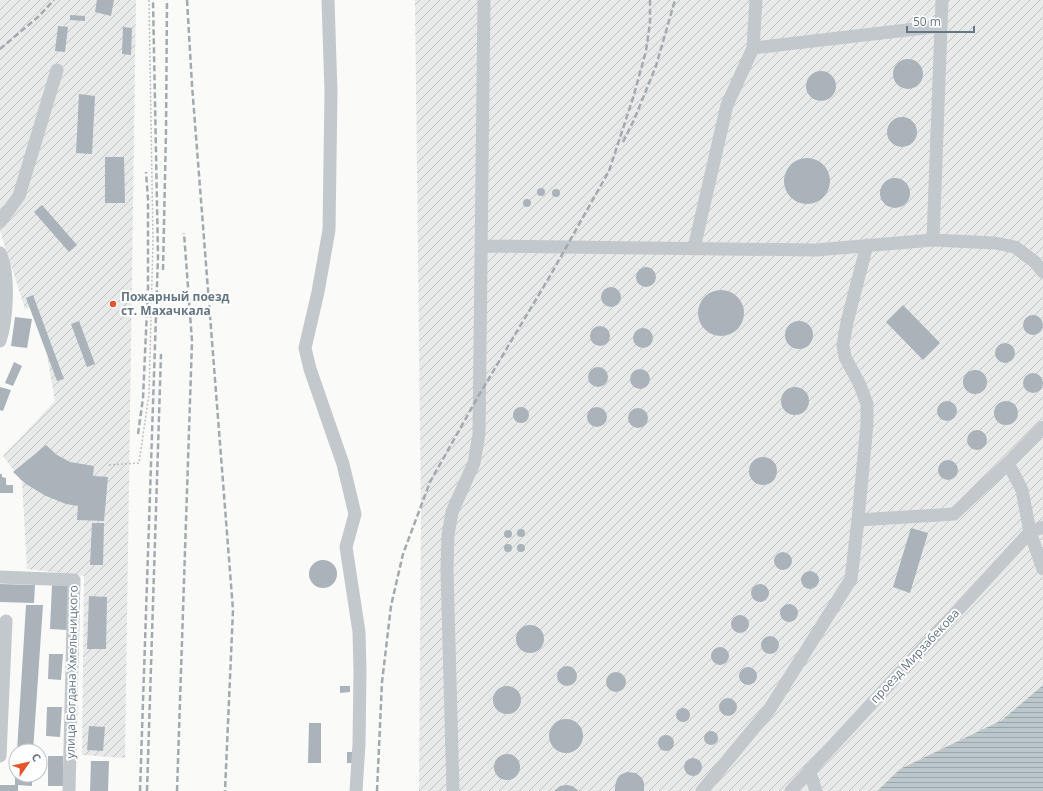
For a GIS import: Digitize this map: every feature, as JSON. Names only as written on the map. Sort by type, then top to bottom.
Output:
[{"type":"street","points":[[328,0],[331,92],[329,230],[318,292],[305,348],[312,376],[344,464],[355,514],[346,547],[359,632],[359,744],[356,791]]},
{"type":"street","points":[[453,791],[447,570],[448,535],[452,512],[474,463],[479,434],[484,0]]},
{"type":"street","points":[[694,248],[727,105],[753,48],[756,0]]},
{"type":"street","points":[[933,240],[942,0]]},
{"type":"street","points":[[753,48],[941,26]]},
{"type":"street","points":[[0,222],[19,196],[57,70]]},
{"type":"street","points":[[481,246],[816,250],[933,240],[995,243],[1014,247],[1035,262],[1043,272]]},
{"type":"street","points":[[702,791],[768,710],[850,578],[858,520],[867,424],[867,404],[860,385],[845,357],[843,345],[847,322],[867,245]]},
{"type":"street","points":[[0,253],[6,281],[6,304],[0,341]]},
{"type":"street","points":[[858,520],[954,514],[1008,463],[1043,427]]},
{"type":"street","points":[[1008,463],[1022,490],[1030,532],[1043,569]]},
{"type":"street","name":"проезд Мирзабекова","points":[[791,791],[1030,532],[1043,527]]},
{"type":"street","name":"улица Богдана Хмельницкого","points":[[0,577],[74,580],[69,791]]},
{"type":"street","points":[[0,756],[1,690],[6,620]]},
{"type":"street","points":[[809,770],[816,791]]},
{"type":"path","points":[[109,464],[139,463],[148,394],[153,242],[149,0]]},
{"type":"shaded area","points":[[0,0],[136,0],[125,758],[82,755],[84,576],[27,569],[22,482],[3,456],[55,401],[44,339],[33,307],[25,309],[0,231]]},
{"type":"shaded area","points":[[415,0],[1043,0],[1043,685],[1002,720],[900,769],[877,791],[419,791],[421,515]]},
{"type":"shaded area","points":[[1043,685],[1043,791],[877,791],[900,769],[1002,720]]},
{"type":"building","points":[[97,0],[114,0],[111,16],[95,12]]},
{"type":"building","points":[[70,15],[85,16],[85,21],[70,20]]},
{"type":"building","points":[[58,26],[68,27],[65,52],[55,51]]},
{"type":"building","points":[[123,27],[132,28],[131,55],[122,54]]},
{"type":"building","points":[[908,59],[919,63],[923,74],[919,85],[908,89],[897,85],[893,74],[897,63]]},
{"type":"building","points":[[821,71],[832,75],[836,86],[832,97],[821,101],[810,97],[806,86],[810,75]]},
{"type":"building","points":[[79,94],[95,96],[92,154],[76,153]]},
{"type":"building","points":[[902,117],[913,121],[917,132],[913,143],[902,147],[891,143],[887,132],[891,121]]},
{"type":"building","points":[[105,157],[124,157],[125,203],[105,203]]},
{"type":"building","points":[[807,158],[820,162],[826,168],[830,181],[826,194],[820,200],[807,204],[794,200],[788,194],[784,181],[788,168],[794,162]]},
{"type":"building","points":[[895,178],[906,182],[910,193],[906,204],[895,208],[884,204],[880,193],[884,182]]},
{"type":"building","points":[[539,188],[543,188],[545,192],[543,196],[539,196],[537,194],[537,190]]},
{"type":"building","points":[[554,189],[558,189],[560,193],[558,197],[554,197],[552,195],[552,191]]},
{"type":"building","points":[[525,199],[529,199],[531,203],[529,207],[525,207],[523,205],[523,201]]},
{"type":"building","points":[[42,205],[77,245],[69,252],[34,212]]},
{"type":"building","points":[[646,267],[653,270],[656,277],[653,284],[646,287],[639,284],[636,277],[639,270]]},
{"type":"building","points":[[611,287],[618,290],[621,297],[618,304],[611,307],[604,304],[601,297],[604,290]]},
{"type":"building","points":[[721,290],[734,294],[740,300],[744,313],[740,326],[734,332],[721,336],[708,332],[702,326],[698,313],[702,300],[708,294]]},
{"type":"building","points":[[33,295],[64,379],[57,381],[26,298]]},
{"type":"building","points":[[903,305],[940,343],[923,360],[886,322]]},
{"type":"building","points":[[1033,315],[1040,318],[1043,325],[1040,332],[1033,335],[1026,332],[1023,325],[1026,318]]},
{"type":"building","points":[[15,317],[32,319],[27,348],[11,346]]},
{"type":"building","points":[[79,321],[95,364],[87,367],[71,324]]},
{"type":"building","points":[[799,321],[809,325],[813,335],[809,345],[799,349],[789,345],[785,335],[789,325]]},
{"type":"building","points":[[600,326],[607,329],[610,336],[607,343],[600,346],[593,343],[590,336],[593,329]]},
{"type":"building","points":[[643,328],[650,331],[653,338],[650,345],[643,348],[636,345],[633,338],[636,331]]},
{"type":"building","points":[[1005,343],[1012,346],[1015,353],[1012,360],[1005,363],[998,360],[995,353],[998,346]]},
{"type":"building","points":[[14,362],[22,366],[13,386],[5,383]]},
{"type":"building","points":[[598,367],[605,370],[608,377],[605,384],[598,387],[591,384],[588,377],[591,370]]},
{"type":"building","points":[[640,369],[647,372],[650,379],[647,386],[640,389],[633,386],[630,379],[633,372]]},
{"type":"building","points":[[975,370],[983,374],[987,382],[983,390],[975,394],[967,390],[963,382],[967,374]]},
{"type":"building","points":[[1033,373],[1040,376],[1043,383],[1040,390],[1033,393],[1026,390],[1023,383],[1026,376]]},
{"type":"building","points":[[0,387],[11,390],[3,411],[0,410]]},
{"type":"building","points":[[795,387],[805,391],[809,401],[805,411],[795,415],[785,411],[781,401],[785,391]]},
{"type":"building","points":[[947,401],[954,404],[957,411],[954,418],[947,421],[940,418],[937,411],[940,404]]},
{"type":"building","points":[[1006,401],[1014,405],[1018,413],[1014,421],[1006,425],[998,421],[994,413],[998,405]]},
{"type":"building","points":[[521,407],[527,409],[529,415],[527,421],[521,423],[515,421],[513,415],[515,409]]},
{"type":"building","points":[[597,407],[604,410],[607,417],[604,424],[597,427],[590,424],[587,417],[590,410]]},
{"type":"building","points":[[634,408],[642,408],[648,414],[648,422],[642,428],[634,428],[628,422],[628,414]]},
{"type":"building","points":[[977,430],[984,433],[987,440],[984,447],[977,450],[970,447],[967,440],[970,433]]},
{"type":"building","points":[[46,445],[57,455],[70,462],[94,466],[93,476],[108,477],[104,521],[77,520],[78,506],[66,504],[46,496],[26,484],[13,472]]},
{"type":"building","points":[[763,457],[773,461],[777,471],[773,481],[763,485],[753,481],[749,471],[753,461]]},
{"type":"building","points":[[948,460],[955,463],[958,470],[955,477],[948,480],[941,477],[938,470],[941,463]]},
{"type":"building","points":[[0,474],[2,474],[2,477],[6,478],[6,485],[13,485],[13,493],[0,493]]},
{"type":"building","points":[[92,523],[104,523],[103,565],[90,565]]},
{"type":"building","points":[[911,528],[928,533],[910,593],[893,587]]},
{"type":"building","points":[[521,529],[524,530],[524,536],[521,537],[518,536],[517,533],[518,530]]},
{"type":"building","points":[[508,530],[511,531],[511,537],[508,538],[505,537],[504,534],[505,531]]},
{"type":"building","points":[[508,544],[511,545],[511,551],[508,552],[505,551],[504,548],[505,545]]},
{"type":"building","points":[[521,544],[524,545],[524,551],[521,552],[518,551],[517,548],[518,545]]},
{"type":"building","points":[[783,552],[789,555],[792,561],[789,567],[783,570],[777,567],[774,561],[777,555]]},
{"type":"building","points":[[323,560],[333,564],[337,574],[333,584],[323,588],[313,584],[309,574],[313,564]]},
{"type":"building","points":[[810,571],[816,574],[819,580],[816,586],[810,589],[804,586],[801,580],[804,574]]},
{"type":"building","points":[[0,584],[35,585],[34,603],[0,602]]},
{"type":"building","points":[[760,584],[766,587],[769,593],[766,599],[760,602],[754,599],[751,593],[754,587]]},
{"type":"building","points":[[52,585],[69,585],[67,630],[50,629]]},
{"type":"building","points":[[89,596],[107,597],[106,649],[87,649]]},
{"type":"building","points":[[789,604],[795,607],[798,613],[795,619],[789,622],[783,619],[780,613],[783,607]]},
{"type":"building","points":[[26,605],[43,605],[34,743],[17,743]]},
{"type":"building","points":[[740,615],[746,618],[749,624],[746,630],[740,633],[734,630],[731,624],[734,618]]},
{"type":"building","points":[[530,625],[540,629],[544,639],[540,649],[530,653],[520,649],[516,639],[520,629]]},
{"type":"building","points":[[770,636],[776,639],[779,645],[776,651],[770,654],[764,651],[761,645],[764,639]]},
{"type":"building","points":[[720,647],[726,650],[729,656],[726,662],[720,665],[714,662],[711,656],[714,650]]},
{"type":"building","points":[[49,654],[63,654],[61,680],[48,679]]},
{"type":"building","points":[[567,666],[574,669],[577,676],[574,683],[567,686],[560,683],[557,676],[560,669]]},
{"type":"building","points":[[748,667],[754,670],[757,676],[754,682],[748,685],[742,682],[739,676],[742,670]]},
{"type":"building","points":[[616,672],[623,675],[626,682],[623,689],[616,692],[609,689],[606,682],[609,675]]},
{"type":"building","points":[[340,686],[350,686],[350,692],[340,693]]},
{"type":"building","points":[[507,686],[517,690],[521,700],[517,710],[507,714],[497,710],[493,700],[497,690]]},
{"type":"building","points":[[728,698],[734,701],[737,707],[734,713],[728,716],[722,713],[719,707],[722,701]]},
{"type":"building","points":[[47,707],[62,707],[60,737],[46,736]]},
{"type":"building","points":[[680,708],[686,708],[690,712],[690,718],[686,722],[680,722],[676,718],[676,712]]},
{"type":"building","points":[[566,719],[578,724],[583,736],[578,748],[566,753],[554,748],[549,736],[554,724]]},
{"type":"building","points":[[309,723],[321,723],[321,763],[308,763]]},
{"type":"building","points":[[89,726],[105,727],[103,751],[87,750]]},
{"type":"building","points":[[708,731],[714,731],[718,735],[718,741],[714,745],[708,745],[704,741],[704,735]]},
{"type":"building","points":[[666,735],[673,740],[674,743],[669,750],[666,751],[659,746],[658,743],[663,736]]},
{"type":"building","points":[[347,752],[353,752],[352,763],[347,763]]},
{"type":"building","points":[[507,754],[516,758],[520,767],[516,776],[507,780],[498,776],[494,767],[498,758]]},
{"type":"building","points":[[48,756],[63,756],[63,786],[48,786]]},
{"type":"building","points":[[693,758],[699,761],[702,767],[699,773],[693,776],[687,773],[684,767],[687,761]]},
{"type":"building","points":[[91,761],[109,761],[108,791],[90,791]]},
{"type":"building","points":[[627,772],[636,773],[642,778],[644,783],[644,791],[615,791],[617,779],[620,775]]},
{"type":"building","points":[[15,783],[32,783],[32,786],[18,785],[18,791],[0,791],[0,785],[15,785]]},
{"type":"building","points":[[560,786],[572,786],[579,791],[554,791]]},
{"type":"railway","points":[[0,49],[38,17],[54,0]]},
{"type":"railway","points":[[140,791],[158,256],[153,0]]},
{"type":"railway","points":[[163,270],[167,0]]},
{"type":"railway","points":[[187,0],[192,85],[233,610],[225,791]]},
{"type":"railway","points":[[377,791],[382,682],[391,606],[403,554],[430,482],[479,395],[550,276],[609,171],[633,98],[646,51],[650,23],[650,0]]},
{"type":"railway","points":[[623,142],[634,120],[656,66],[675,0]]},
{"type":"railway","points":[[138,434],[143,398],[148,288],[148,199],[146,172]]},
{"type":"railway","points":[[177,791],[192,341],[184,233]]},
{"type":"railway","points":[[147,791],[161,354]]},
{"type":"place","name":"Пожарный поезд ст. Махачкала","points":[[113,304]]}]
